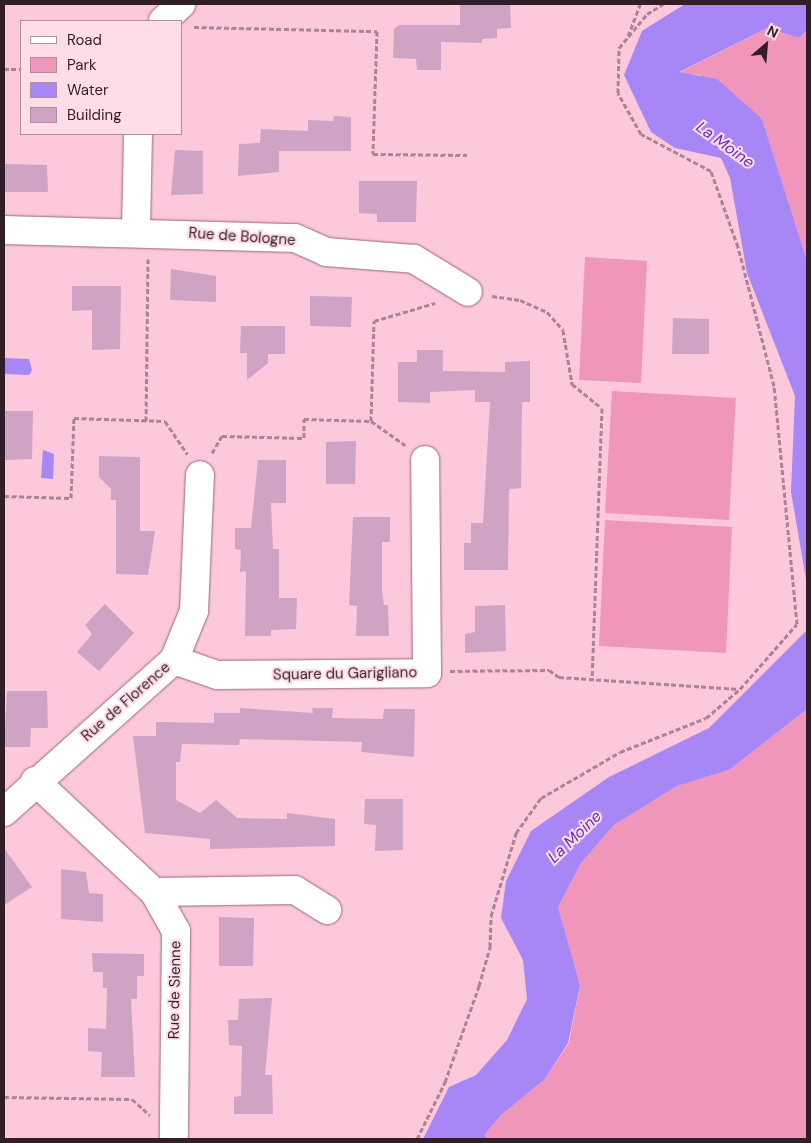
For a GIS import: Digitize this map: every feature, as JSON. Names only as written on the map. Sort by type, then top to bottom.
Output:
[{"type":"street","points":[[168,20],[186,16]]},
{"type":"street","points":[[138,135],[142,230]]},
{"type":"street","name":"Rue de Bologne","points":[[4,230],[142,230],[295,238],[326,252],[414,259],[468,292]]},
{"type":"street","name":"Square du Garigliano","points":[[174,660],[217,675],[427,673],[425,460]]},
{"type":"street","name":"Rue de Florence","points":[[4,812],[35,781],[174,660],[194,611],[200,475]]},
{"type":"street","name":"Rue de Sienne","points":[[35,781],[154,892],[176,931],[174,1137]]},
{"type":"street","points":[[154,892],[295,890],[327,910]]},
{"type":"path","points":[[626,39],[640,4]]},
{"type":"path","points":[[417,1139],[445,1082],[479,986],[490,947],[491,916],[516,833],[541,798],[620,752],[706,718],[740,689],[796,624],[774,386],[738,247],[711,171],[642,134],[618,93],[619,48],[647,14],[663,4]]},
{"type":"path","points":[[186,16],[377,30],[373,154],[467,155]]},
{"type":"path","points":[[4,69],[20,70]]},
{"type":"path","points":[[142,230],[146,421]]},
{"type":"path","points":[[371,421],[374,321],[468,292],[520,300],[547,312],[563,330],[572,384],[602,408],[592,679]]},
{"type":"path","points":[[4,496],[71,498],[74,418],[165,421],[200,475],[222,436],[304,438],[304,419],[371,421],[425,460]]},
{"type":"path","points":[[427,673],[504,669],[592,679],[740,689]]},
{"type":"path","points":[[4,1097],[132,1099],[174,1137]]},
{"type":"green space","points":[[767,28],[799,38],[807,30],[807,261],[762,119],[700,75],[678,73]]},
{"type":"green space","points":[[585,257],[647,261],[641,383],[579,380]]},
{"type":"green space","points":[[612,391],[736,398],[729,520],[605,513]]},
{"type":"green space","points":[[605,520],[732,527],[726,653],[599,646]]},
{"type":"green space","points":[[807,709],[807,1139],[486,1139],[485,1134],[501,1115],[545,1079],[569,1043],[580,985],[558,907],[581,863],[614,825],[677,786],[729,770]]},
{"type":"water","name":"La Moine","points":[[685,4],[807,4],[807,30],[799,38],[767,28],[679,72],[717,79],[762,119],[807,261],[807,585],[791,492],[795,396],[747,273],[730,178],[721,158],[675,148],[651,132],[624,75],[642,31]]},
{"type":"water","points":[[4,358],[29,359],[32,370],[29,375],[4,374]]},
{"type":"water","points":[[43,450],[54,454],[53,479],[41,478]]},
{"type":"water","name":"La Moine","points":[[807,630],[807,709],[729,770],[677,786],[614,825],[581,863],[558,907],[580,985],[568,1043],[545,1079],[501,1115],[485,1134],[486,1139],[423,1139],[449,1087],[476,1075],[507,1040],[527,999],[523,960],[501,918],[506,881],[531,831],[609,777],[709,728]]},
{"type":"building","points":[[460,4],[510,4],[511,28],[497,29],[497,38],[482,39],[482,43],[441,42],[441,70],[417,70],[416,59],[393,58],[394,29],[399,25],[460,25]]},
{"type":"building","points":[[334,116],[351,117],[351,151],[279,151],[279,172],[238,176],[239,144],[260,143],[261,129],[308,131],[308,120],[333,121]]},
{"type":"building","points":[[175,150],[203,151],[203,194],[171,195]]},
{"type":"building","points":[[4,164],[47,165],[48,192],[4,192]]},
{"type":"building","points":[[359,181],[417,181],[416,222],[377,222],[377,214],[359,213]]},
{"type":"building","points":[[171,269],[216,276],[216,302],[170,300]]},
{"type":"building","points":[[72,286],[121,286],[120,349],[92,350],[92,310],[72,311]]},
{"type":"building","points":[[310,296],[352,297],[351,327],[310,326]]},
{"type":"building","points":[[673,318],[709,319],[709,354],[672,354]]},
{"type":"building","points":[[241,326],[285,326],[285,354],[268,354],[268,363],[247,380],[247,353],[240,353]]},
{"type":"building","points":[[417,350],[443,350],[443,371],[505,372],[505,362],[530,361],[530,402],[522,402],[521,488],[509,489],[508,570],[464,570],[464,543],[471,543],[471,523],[483,523],[490,402],[475,402],[475,390],[430,392],[430,403],[398,402],[398,362],[417,362]]},
{"type":"building","points":[[4,411],[33,411],[32,459],[4,460]]},
{"type":"building","points":[[356,441],[355,484],[326,484],[326,442]]},
{"type":"building","points":[[99,456],[140,457],[140,531],[155,531],[148,575],[116,574],[116,500],[111,500],[111,489],[99,477]]},
{"type":"building","points":[[258,460],[286,460],[286,503],[271,503],[273,549],[279,549],[279,598],[297,598],[296,629],[271,630],[271,636],[245,636],[246,571],[240,572],[241,550],[235,549],[235,528],[251,528]]},
{"type":"building","points":[[353,517],[390,517],[390,542],[382,542],[382,591],[384,605],[388,605],[389,636],[356,636],[357,606],[349,605]]},
{"type":"building","points":[[105,604],[134,633],[99,671],[77,652],[92,634],[85,625]]},
{"type":"building","points":[[505,605],[506,651],[465,653],[465,634],[475,632],[475,606]]},
{"type":"building","points":[[7,691],[47,691],[48,728],[31,728],[30,747],[4,747]]},
{"type":"building","points":[[240,708],[313,713],[312,708],[333,708],[332,718],[383,719],[384,709],[415,709],[414,757],[361,752],[362,742],[240,739],[239,745],[182,744],[180,762],[176,762],[176,800],[200,813],[216,800],[237,818],[287,819],[287,813],[335,819],[335,846],[210,849],[210,839],[145,833],[133,736],[156,736],[156,722],[214,723],[214,713],[240,713]]},
{"type":"building","points":[[365,799],[403,799],[403,850],[375,851],[376,825],[364,824]]},
{"type":"building","points":[[4,848],[32,887],[4,905]]},
{"type":"building","points":[[61,869],[86,872],[89,893],[103,894],[103,922],[61,919]]},
{"type":"building","points":[[219,917],[254,918],[253,966],[219,966]]},
{"type":"building","points":[[92,953],[144,954],[144,976],[137,976],[137,999],[131,999],[135,1077],[101,1077],[102,1052],[88,1051],[88,1028],[106,1029],[107,988],[103,988],[103,972],[93,972]]},
{"type":"building","points":[[272,998],[265,1075],[272,1075],[273,1114],[234,1114],[234,1097],[241,1096],[242,1046],[229,1045],[228,1020],[238,1020],[239,999]]}]
